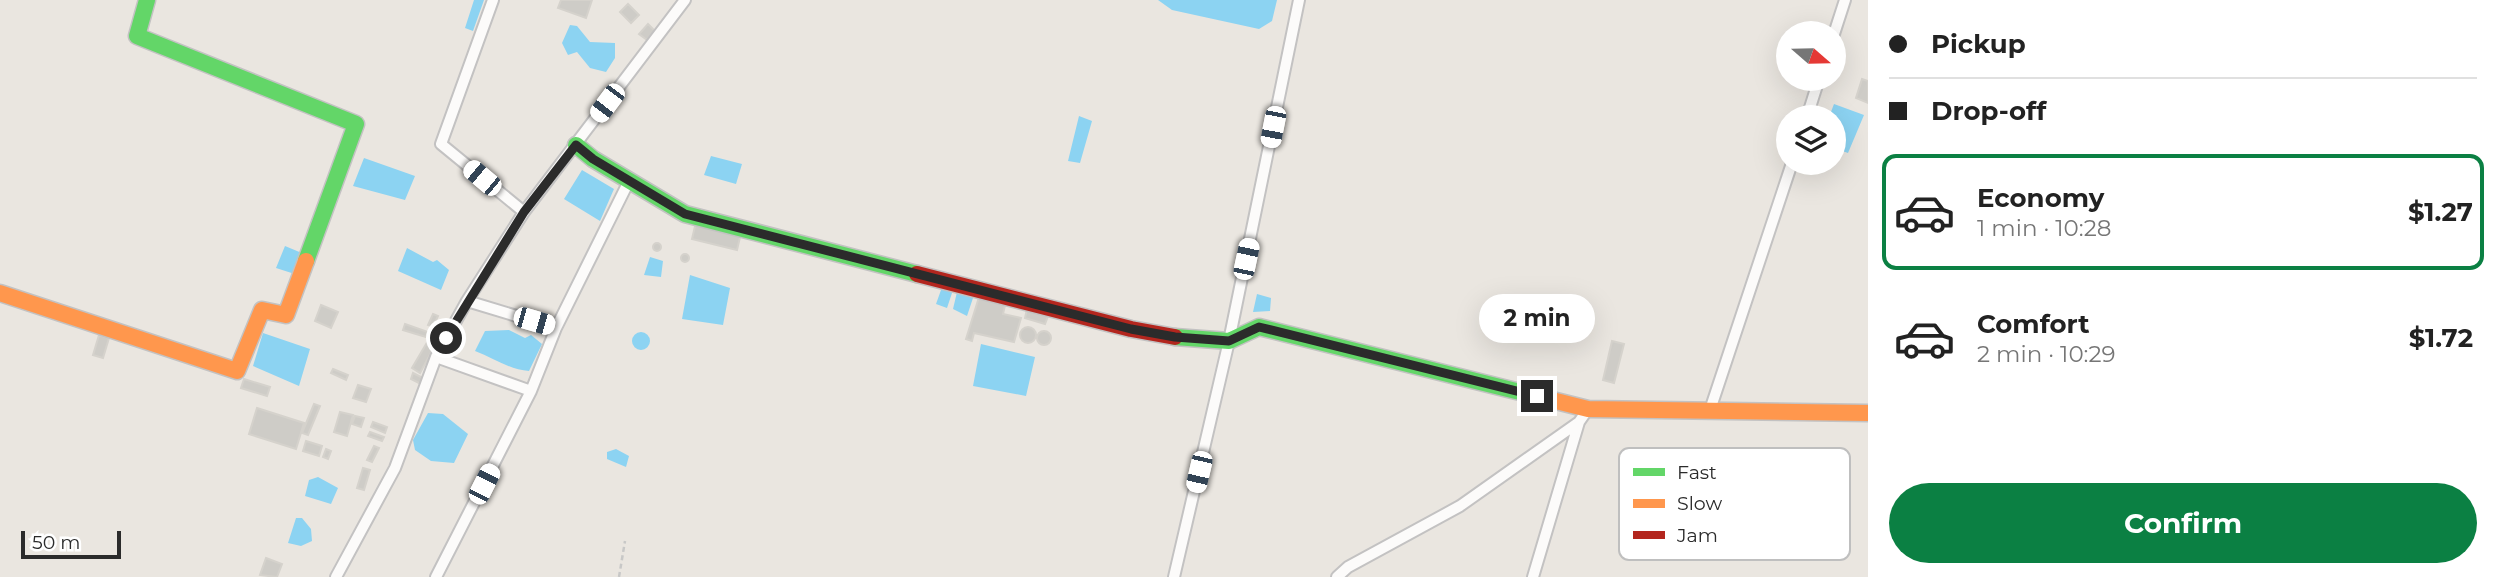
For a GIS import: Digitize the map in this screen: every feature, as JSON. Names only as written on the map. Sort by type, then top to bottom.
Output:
[{"type":"street","points":[[0,293],[237,371],[262,310],[286,315],[356,124],[137,36],[147,0]]},
{"type":"street","points":[[493,0],[441,144],[524,212]]},
{"type":"street","points":[[336,577],[395,468],[436,357],[467,301],[524,212],[685,0]]},
{"type":"street","points":[[1174,577],[1229,341],[1299,0]]},
{"type":"street","points":[[1838,21],[1845,0]]},
{"type":"street","points":[[576,145],[593,159],[685,214],[1131,329],[1175,337],[1229,341],[1259,327],[1584,415],[1710,410],[1868,413]]},
{"type":"street","points":[[1710,410],[1788,175]]},
{"type":"street","points":[[436,577],[531,391],[556,328],[629,181]]},
{"type":"street","points":[[467,301],[556,328]]},
{"type":"street","points":[[436,357],[531,391]]},
{"type":"street","points":[[1336,577],[1348,567],[1460,506],[1584,415]]},
{"type":"street","points":[[1533,577],[1584,415]]},
{"type":"path","points":[[620,577],[625,541]]},
{"type":"water","points":[[474,0],[484,0],[473,31],[465,28]]},
{"type":"water","points":[[1158,0],[1277,0],[1272,21],[1259,29],[1172,10]]},
{"type":"water","points":[[570,25],[577,26],[590,42],[615,43],[615,58],[606,72],[590,68],[577,52],[568,55],[562,43]]},
{"type":"water","points":[[1846,108],[1864,115],[1848,153],[1846,152]]},
{"type":"water","points":[[1079,116],[1092,121],[1080,163],[1068,161]]},
{"type":"water","points":[[711,156],[742,164],[736,184],[704,175]]},
{"type":"water","points":[[364,158],[415,176],[405,200],[353,186]]},
{"type":"water","points":[[582,170],[614,189],[600,221],[564,199]]},
{"type":"water","points":[[285,246],[309,256],[301,276],[276,268]]},
{"type":"water","points":[[407,248],[433,262],[437,260],[449,270],[441,290],[398,271]]},
{"type":"water","points":[[650,257],[663,261],[661,277],[644,275]]},
{"type":"water","points":[[690,275],[730,288],[723,325],[682,319]]},
{"type":"water","points":[[941,290],[953,290],[947,308],[936,304]]},
{"type":"water","points":[[957,292],[973,298],[967,316],[953,309]]},
{"type":"water","points":[[1257,294],[1271,298],[1270,311],[1253,312]]},
{"type":"water","points":[[509,330],[525,338],[531,335],[542,344],[529,371],[509,366],[475,351],[485,331]]},
{"type":"water","points":[[641,332],[647,335],[650,341],[647,347],[641,350],[635,347],[632,341],[635,335]]},
{"type":"water","points":[[263,333],[310,349],[299,386],[253,366]]},
{"type":"water","points":[[981,344],[1035,357],[1026,396],[973,386]]},
{"type":"water","points":[[428,413],[443,414],[468,434],[454,463],[431,461],[415,450],[413,440]]},
{"type":"water","points":[[616,449],[629,456],[626,467],[607,459],[607,452]]},
{"type":"water","points":[[318,477],[338,488],[331,504],[305,496],[309,480]]},
{"type":"water","points":[[296,518],[302,518],[311,529],[312,541],[301,546],[288,543]]},
{"type":"building","points":[[561,0],[592,0],[586,18],[558,8]]},
{"type":"building","points":[[628,4],[639,15],[631,23],[620,12]]},
{"type":"building","points":[[648,24],[655,31],[647,40],[639,34]]},
{"type":"building","points":[[1862,79],[1868,81],[1868,103],[1856,98]]},
{"type":"building","points":[[696,222],[741,233],[737,250],[692,239]]},
{"type":"building","points":[[657,243],[661,247],[657,251],[653,247]]},
{"type":"building","points":[[685,254],[689,258],[685,262],[681,258]]},
{"type":"building","points":[[980,294],[1006,301],[1003,314],[1021,318],[1014,342],[974,333],[972,341],[966,339]]},
{"type":"building","points":[[321,305],[338,312],[331,328],[315,321]]},
{"type":"building","points":[[1027,309],[1048,316],[1045,324],[1025,318]]},
{"type":"building","points":[[433,314],[438,316],[433,327],[428,325]]},
{"type":"building","points":[[405,324],[428,332],[426,337],[403,330]]},
{"type":"building","points":[[1028,327],[1036,335],[1028,343],[1020,335]]},
{"type":"building","points":[[1044,331],[1049,333],[1049,343],[1044,345],[1039,343],[1037,338],[1039,333]]},
{"type":"building","points":[[432,334],[439,338],[420,373],[412,368]]},
{"type":"building","points":[[99,335],[109,338],[103,358],[93,355]]},
{"type":"building","points":[[1612,341],[1624,344],[1614,383],[1603,380]]},
{"type":"building","points":[[333,369],[348,375],[346,380],[331,373]]},
{"type":"building","points":[[413,373],[423,378],[421,384],[411,379]]},
{"type":"building","points":[[244,379],[270,387],[267,396],[241,388]]},
{"type":"building","points":[[358,385],[371,389],[366,402],[353,398]]},
{"type":"building","points":[[314,404],[320,406],[308,435],[302,433]]},
{"type":"building","points":[[257,408],[304,423],[296,449],[249,434]]},
{"type":"building","points":[[340,412],[353,415],[347,436],[334,432]]},
{"type":"building","points":[[355,416],[364,418],[361,427],[352,424]]},
{"type":"building","points":[[373,422],[387,427],[385,433],[371,427]]},
{"type":"building","points":[[370,432],[384,437],[382,441],[368,436]]},
{"type":"building","points":[[306,441],[322,446],[319,456],[303,451]]},
{"type":"building","points":[[374,446],[379,448],[372,462],[367,460]]},
{"type":"building","points":[[326,449],[331,451],[328,459],[323,457]]},
{"type":"building","points":[[363,468],[370,470],[364,490],[357,488]]},
{"type":"building","points":[[266,558],[282,564],[277,577],[260,575]]},
{"type":"traffic: fast","points":[[147,0],[137,36],[356,124],[306,261]]},
{"type":"traffic: fast","points":[[576,145],[593,159],[685,214],[917,274]]},
{"type":"traffic: fast","points":[[1175,337],[1229,341],[1259,327],[1532,395]]},
{"type":"traffic: slow","points":[[0,293],[237,371],[262,310],[286,315],[306,261]]},
{"type":"traffic: slow","points":[[1532,395],[1588,409],[1868,413]]},
{"type":"traffic: jam","points":[[917,274],[1131,329],[1175,337]]},
{"type":"route","points":[[446,338],[524,212],[576,145],[593,159],[685,214],[1131,329],[1175,337],[1229,341],[1259,327],[1537,396]]}]
